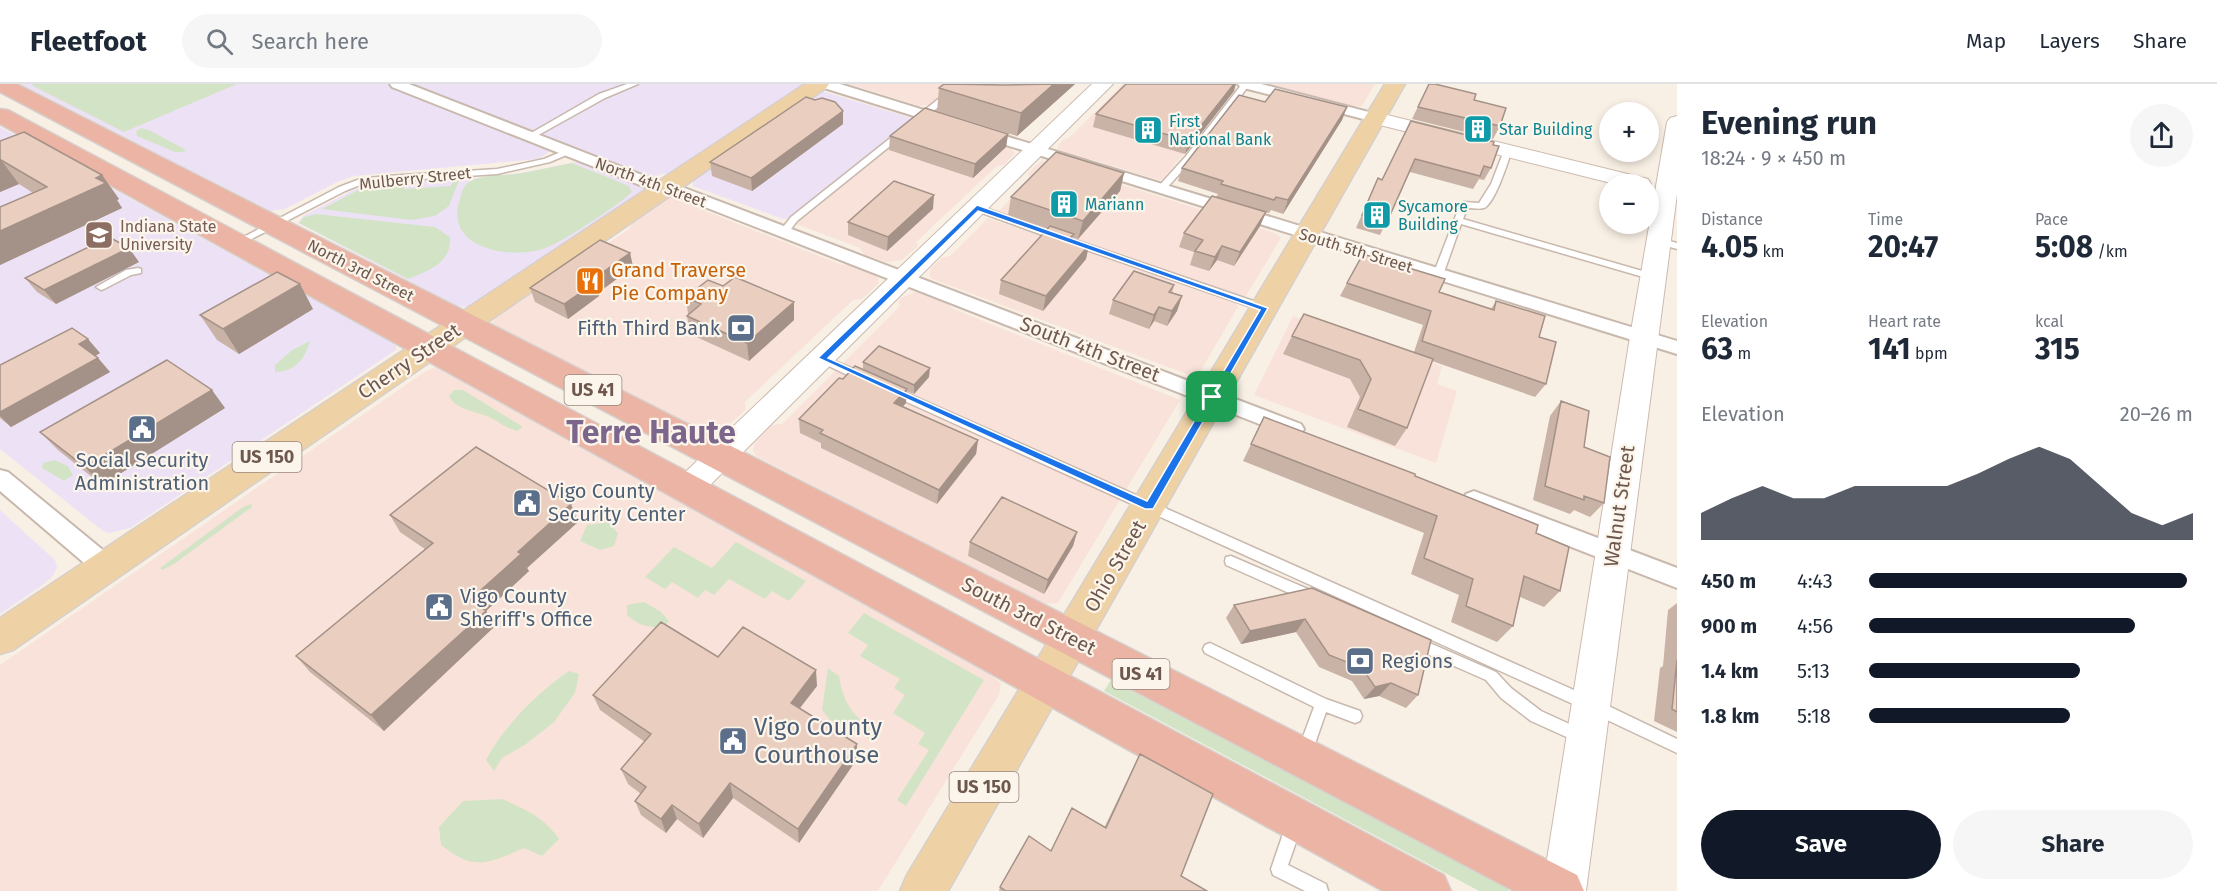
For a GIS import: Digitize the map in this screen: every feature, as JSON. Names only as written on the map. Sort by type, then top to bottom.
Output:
[{"type":"highway","name":"North 3rd Street","points":[[1,84],[721,457]]},
{"type":"highway","name":"North 3rd Street","points":[[0,115],[687,489]]},
{"type":"highway","name":"South 3rd Street","points":[[721,457],[1562,891]]},
{"type":"highway","name":"US 41","points":[[687,489],[1428,891]]},
{"type":"main road","name":"Cherry Street","points":[[0,638],[819,84]]},
{"type":"main road","name":"Ohio Street","points":[[923,891],[1395,84]]},
{"type":"street","name":"North 4th Street","points":[[398,84],[651,184],[668,187],[906,277]]},
{"type":"street","name":"South 5th Street","points":[[826,84],[1677,348]]},
{"type":"street","points":[[687,489],[1103,84]]},
{"type":"street","points":[[1245,84],[1600,174]]},
{"type":"street","name":"Walnut Street","points":[[1659,185],[1677,122]]},
{"type":"street","name":"Walnut Street","points":[[1562,891],[1643,338],[1653,277],[1668,243],[1659,194]]},
{"type":"street","name":"South 4th Street","points":[[906,277],[1310,435]]},
{"type":"street","points":[[0,478],[106,567]]},
{"type":"street","points":[[1451,491],[1677,578]]},
{"type":"lane","points":[[530,136],[602,96],[634,84]]},
{"type":"lane","points":[[785,231],[794,219],[961,84]]},
{"type":"lane","points":[[1161,189],[1189,158],[1245,84]]},
{"type":"lane","points":[[1438,275],[1464,205],[1482,206],[1495,184],[1508,150]]},
{"type":"lane","name":"Mulberry Street","points":[[237,243],[342,189],[363,181],[525,166],[554,159],[568,151]]},
{"type":"lane","points":[[977,208],[997,217],[1264,308]]},
{"type":"lane","points":[[1459,221],[1653,277]]},
{"type":"lane","points":[[101,287],[129,272],[138,271]]},
{"type":"lane","points":[[822,358],[1589,704],[1677,746]]},
{"type":"lane","points":[[1231,561],[1329,604]]},
{"type":"lane","points":[[1404,638],[1491,676],[1506,693],[1536,716],[1585,738]]},
{"type":"lane","points":[[1210,649],[1322,704],[1355,716]]},
{"type":"lane","points":[[1304,757],[1322,704]]},
{"type":"lane","points":[[1296,820],[1279,868],[1320,891]]},
{"type":"shaded area","name":"Indiana State University","points":[[21,84],[390,84],[552,150],[538,159],[354,176],[337,182],[285,209],[271,211]]},
{"type":"shaded area","points":[[410,84],[803,84],[671,174],[661,174],[651,180],[517,129],[517,125],[452,100],[445,100]]},
{"type":"shaded area","points":[[848,84],[956,84],[929,105],[921,106]]},
{"type":"shaded area","points":[[1123,84],[1223,84],[1237,89],[1162,180],[1159,180],[1090,159],[1065,154],[1057,148],[1062,140],[1069,138]]},
{"type":"shaded area","points":[[1265,84],[1375,84],[1362,106],[1356,107]]},
{"type":"shaded area","points":[[822,91],[911,118],[912,121],[790,218],[783,219],[693,186],[693,181],[697,177]]},
{"type":"shaded area","points":[[919,123],[988,140],[1010,147],[1015,153],[1004,165],[997,166],[916,242],[918,246],[902,260],[887,262],[865,255],[860,248],[796,224],[796,221]]},
{"type":"shaded area","name":"Indiana State University","points":[[0,127],[391,342],[396,346],[396,350],[130,528],[109,533],[103,531],[0,449]]},
{"type":"shaded area","points":[[1051,160],[1081,172],[1275,233],[1281,238],[1246,296],[1243,297],[997,213],[1029,178],[1028,173],[1041,161]]},
{"type":"shaded area","points":[[581,161],[647,187],[646,190],[472,306],[457,306],[298,223],[303,216],[353,190],[373,184],[456,178],[459,180],[521,173]]},
{"type":"shaded area","points":[[670,197],[842,265],[849,264],[874,273],[879,280],[878,284],[862,299],[853,300],[745,402],[746,409],[726,428],[716,432],[703,431],[492,323],[496,316],[534,289],[544,288],[630,228],[632,222]]},
{"type":"shaded area","points":[[988,218],[1236,303],[1238,307],[1198,375],[1192,376],[930,278],[930,269],[942,258],[950,256]]},
{"type":"shaded area","points":[[916,292],[947,302],[951,308],[1180,400],[1058,603],[1043,604],[756,456],[753,450],[755,443],[772,425],[782,424],[900,306],[898,302],[901,298]]},
{"type":"shaded area","points":[[1293,316],[1442,366],[1437,384],[1457,391],[1436,463],[1254,395]]},
{"type":"shaded area","points":[[435,367],[988,673],[1001,683],[999,695],[878,891],[0,891],[0,665]]},
{"type":"shaded area","points":[[0,510],[55,560],[57,567],[53,576],[44,584],[0,614]]},
{"type":"green space","points":[[237,84],[124,132],[31,85]]},
{"type":"green space","points":[[142,128],[186,150],[175,152],[137,136],[136,131]]},
{"type":"green space","points":[[572,163],[629,186],[632,192],[579,230],[548,247],[534,251],[502,252],[486,248],[472,241],[462,231],[457,218],[459,202],[469,182],[481,177],[523,173]]},
{"type":"green space","points":[[453,179],[459,180],[449,206],[435,216],[411,220],[322,209],[364,187],[406,182],[404,189],[451,186]]},
{"type":"green space","points":[[316,214],[435,227],[450,237],[450,246],[443,260],[437,265],[408,279],[299,223],[304,217]]},
{"type":"green space","points":[[310,341],[302,359],[294,367],[275,372],[275,365],[292,350]]},
{"type":"green space","points":[[454,390],[463,390],[523,427],[517,431],[513,430],[491,418],[462,408],[449,396]]},
{"type":"green space","points":[[55,460],[68,466],[73,475],[64,481],[42,468],[43,463]]},
{"type":"green space","points":[[251,504],[252,507],[174,564],[162,570],[160,568],[243,507]]},
{"type":"green space","points":[[608,522],[618,533],[614,546],[600,550],[580,541],[587,525]]},
{"type":"green space","points":[[736,542],[806,581],[789,601],[772,591],[765,599],[729,579],[714,595],[705,590],[698,598],[672,582],[665,589],[645,577],[674,547],[712,568]]},
{"type":"green space","points":[[644,602],[661,612],[669,621],[664,627],[644,625],[627,615],[627,605]]},
{"type":"green space","points":[[864,613],[984,680],[906,806],[897,800],[929,750],[918,744],[925,733],[893,713],[905,695],[894,688],[900,679],[860,656],[868,645],[848,633]]},
{"type":"green space","points":[[828,668],[839,676],[841,687],[851,709],[876,735],[872,740],[830,720],[822,710]]},
{"type":"green space","points":[[569,671],[579,674],[575,693],[554,722],[526,744],[502,758],[494,771],[486,760],[502,735],[533,700]]},
{"type":"green space","points":[[1111,680],[1509,889],[1508,891],[1479,891],[1104,691]]},
{"type":"green space","points":[[502,799],[540,819],[559,839],[542,856],[524,848],[501,858],[482,862],[463,859],[441,845],[439,827],[463,801]]},
{"type":"building","points":[[944,84],[1054,84],[1021,113],[939,88]]},
{"type":"building","points":[[1126,84],[1234,84],[1189,141],[1096,114]]},
{"type":"building","points":[[1429,84],[1476,94],[1474,100],[1506,108],[1500,126],[1418,107]]},
{"type":"building","points":[[1275,89],[1347,107],[1288,200],[1276,197],[1274,200],[1221,184],[1223,181],[1182,168],[1239,95],[1265,102]]},
{"type":"building","points":[[806,97],[835,102],[843,111],[751,178],[710,162]]},
{"type":"building","points":[[925,108],[1008,134],[975,164],[890,136]]},
{"type":"building","points":[[1411,121],[1494,142],[1493,145],[1499,146],[1491,168],[1484,166],[1480,176],[1415,159],[1387,222],[1362,215],[1378,178],[1382,180]]},
{"type":"building","points":[[24,132],[102,175],[96,178],[106,183],[0,231],[0,207],[47,187],[0,161],[0,141]]},
{"type":"building","points":[[1056,152],[1124,173],[1083,221],[1011,197]]},
{"type":"building","points":[[894,181],[934,195],[888,237],[848,222]]},
{"type":"building","points":[[1212,196],[1266,212],[1240,252],[1222,246],[1215,257],[1195,251],[1203,240],[1184,233]]},
{"type":"building","points":[[1050,226],[1074,234],[1070,238],[1089,245],[1046,296],[1001,280]]},
{"type":"building","points":[[109,237],[129,248],[44,290],[25,278]]},
{"type":"building","points":[[600,240],[630,253],[592,280],[596,282],[564,304],[530,288]]},
{"type":"building","points":[[1363,254],[1445,279],[1439,292],[1494,310],[1496,301],[1545,316],[1539,337],[1556,342],[1546,384],[1422,341],[1431,311],[1347,283]]},
{"type":"building","points":[[1134,271],[1174,285],[1169,292],[1182,296],[1172,311],[1159,307],[1154,315],[1113,300]]},
{"type":"building","points":[[277,272],[300,284],[223,329],[200,315]]},
{"type":"building","points":[[735,277],[794,302],[747,343],[687,316],[701,304],[686,297],[708,280],[723,286]]},
{"type":"building","points":[[1304,314],[1433,359],[1407,428],[1358,409],[1371,379],[1360,360],[1292,336]]},
{"type":"building","points":[[72,328],[88,339],[79,344],[98,358],[0,412],[0,365]]},
{"type":"building","points":[[879,346],[930,368],[914,385],[863,362]]},
{"type":"building","points":[[167,360],[212,390],[85,467],[40,432]]},
{"type":"building","points":[[855,366],[907,389],[894,403],[978,440],[939,490],[820,433],[823,430],[799,419],[839,378],[843,379]]},
{"type":"building","points":[[1561,401],[1589,411],[1584,447],[1610,457],[1604,503],[1584,496],[1584,500],[1545,486]]},
{"type":"building","points":[[1264,417],[1415,474],[1415,476],[1538,525],[1536,533],[1569,547],[1560,591],[1524,576],[1513,626],[1466,606],[1473,579],[1424,558],[1437,516],[1251,444]]},
{"type":"building","name":"Vigo County Sheriff's Office","points":[[476,447],[571,504],[470,600],[486,611],[371,715],[296,656],[433,543],[390,515]]},
{"type":"building","points":[[1002,497],[1077,532],[1048,580],[970,542]]},
{"type":"building","points":[[1312,588],[1431,640],[1418,695],[1391,683],[1375,687],[1362,668],[1329,655],[1305,619],[1250,631],[1234,605]]},
{"type":"building","name":"Vigo County Courthouse","points":[[661,622],[718,657],[743,627],[816,670],[791,703],[857,744],[798,829],[730,783],[699,824],[672,805],[661,819],[635,801],[646,787],[621,769],[651,734],[593,695]]},
{"type":"building","points":[[1677,660],[1677,712],[1672,709]]},
{"type":"building","points":[[1140,754],[1213,794],[1181,876],[1207,891],[1006,891],[1000,887],[1029,836],[1051,851],[1072,808],[1106,828]]},
{"type":"place","name":"Star Building","points":[[1478,129]]},
{"type":"place","name":"First National Bank","points":[[1148,130]]},
{"type":"place","name":"Mariann","points":[[1064,204]]},
{"type":"place","name":"Sycamore Building","points":[[1377,215]]},
{"type":"place","name":"Indiana State University","points":[[99,235]]},
{"type":"place","name":"Grand Traverse Pie Company","points":[[590,281]]},
{"type":"place","name":"Fifth Third Bank","points":[[741,328]]},
{"type":"place","name":"Social Security Administration","points":[[142,429]]},
{"type":"place","name":"Vigo County Security Center","points":[[527,503]]},
{"type":"place","name":"Vigo County Sheriff's Office","points":[[439,607]]},
{"type":"place","name":"Regions","points":[[1360,661]]},
{"type":"place","name":"Vigo County Courthouse","points":[[733,741]]},
{"type":"district","name":"Terre Haute","points":[[651,432]]},
{"type":"route","points":[[977,208],[997,217],[1264,308],[1212,397],[1149,506],[822,358],[977,208]]}]
